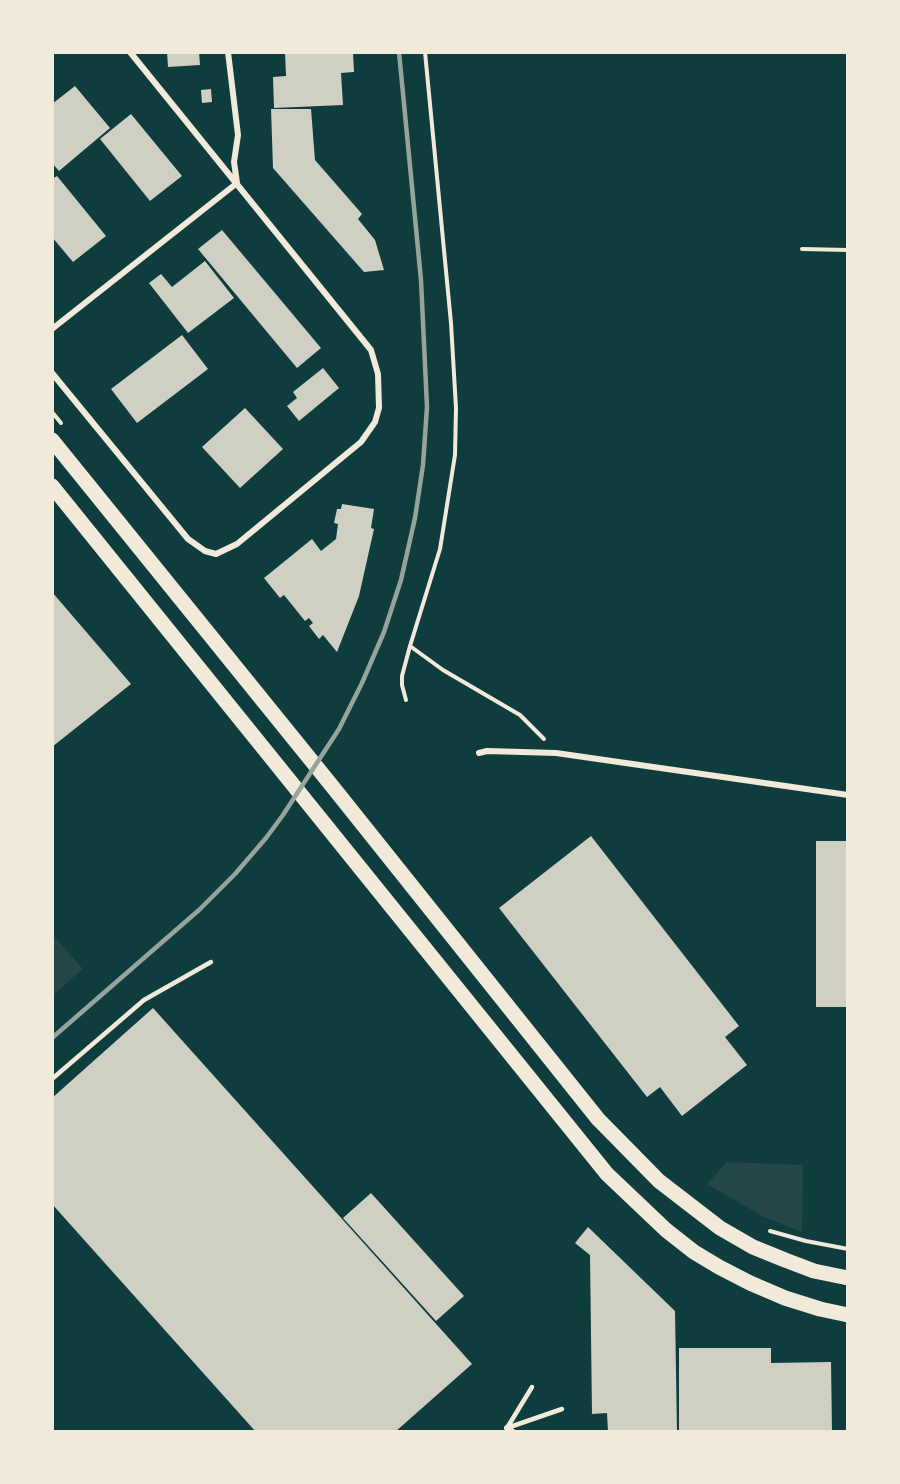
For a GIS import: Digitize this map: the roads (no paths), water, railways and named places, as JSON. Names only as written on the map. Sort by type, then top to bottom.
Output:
[{"type":"main road","points":[[52,440],[598,1119],[652,1174],[720,1228],[753,1246],[814,1270],[848,1278]]},
{"type":"main road","points":[[52,486],[607,1174],[666,1230],[694,1252],[740,1278],[785,1298],[848,1315]]},
{"type":"street","points":[[52,373],[188,539],[211,553],[225,551],[237,544],[361,442],[375,422],[379,408],[378,374],[371,350],[129,52]]},
{"type":"street","points":[[228,52],[238,135],[234,162],[237,183]]},
{"type":"street","points":[[52,329],[237,183]]},
{"type":"street","points":[[479,753],[487,751],[556,753],[848,795]]},
{"type":"lane","points":[[52,1079],[144,1000],[211,962]]},
{"type":"lane","points":[[507,1430],[532,1388]]},
{"type":"lane","points":[[507,1430],[562,1409]]},
{"type":"railway","points":[[52,1038],[199,910],[235,874],[266,838],[339,729],[384,632],[401,580],[415,518],[423,465],[427,407],[421,280],[399,52]]}]
